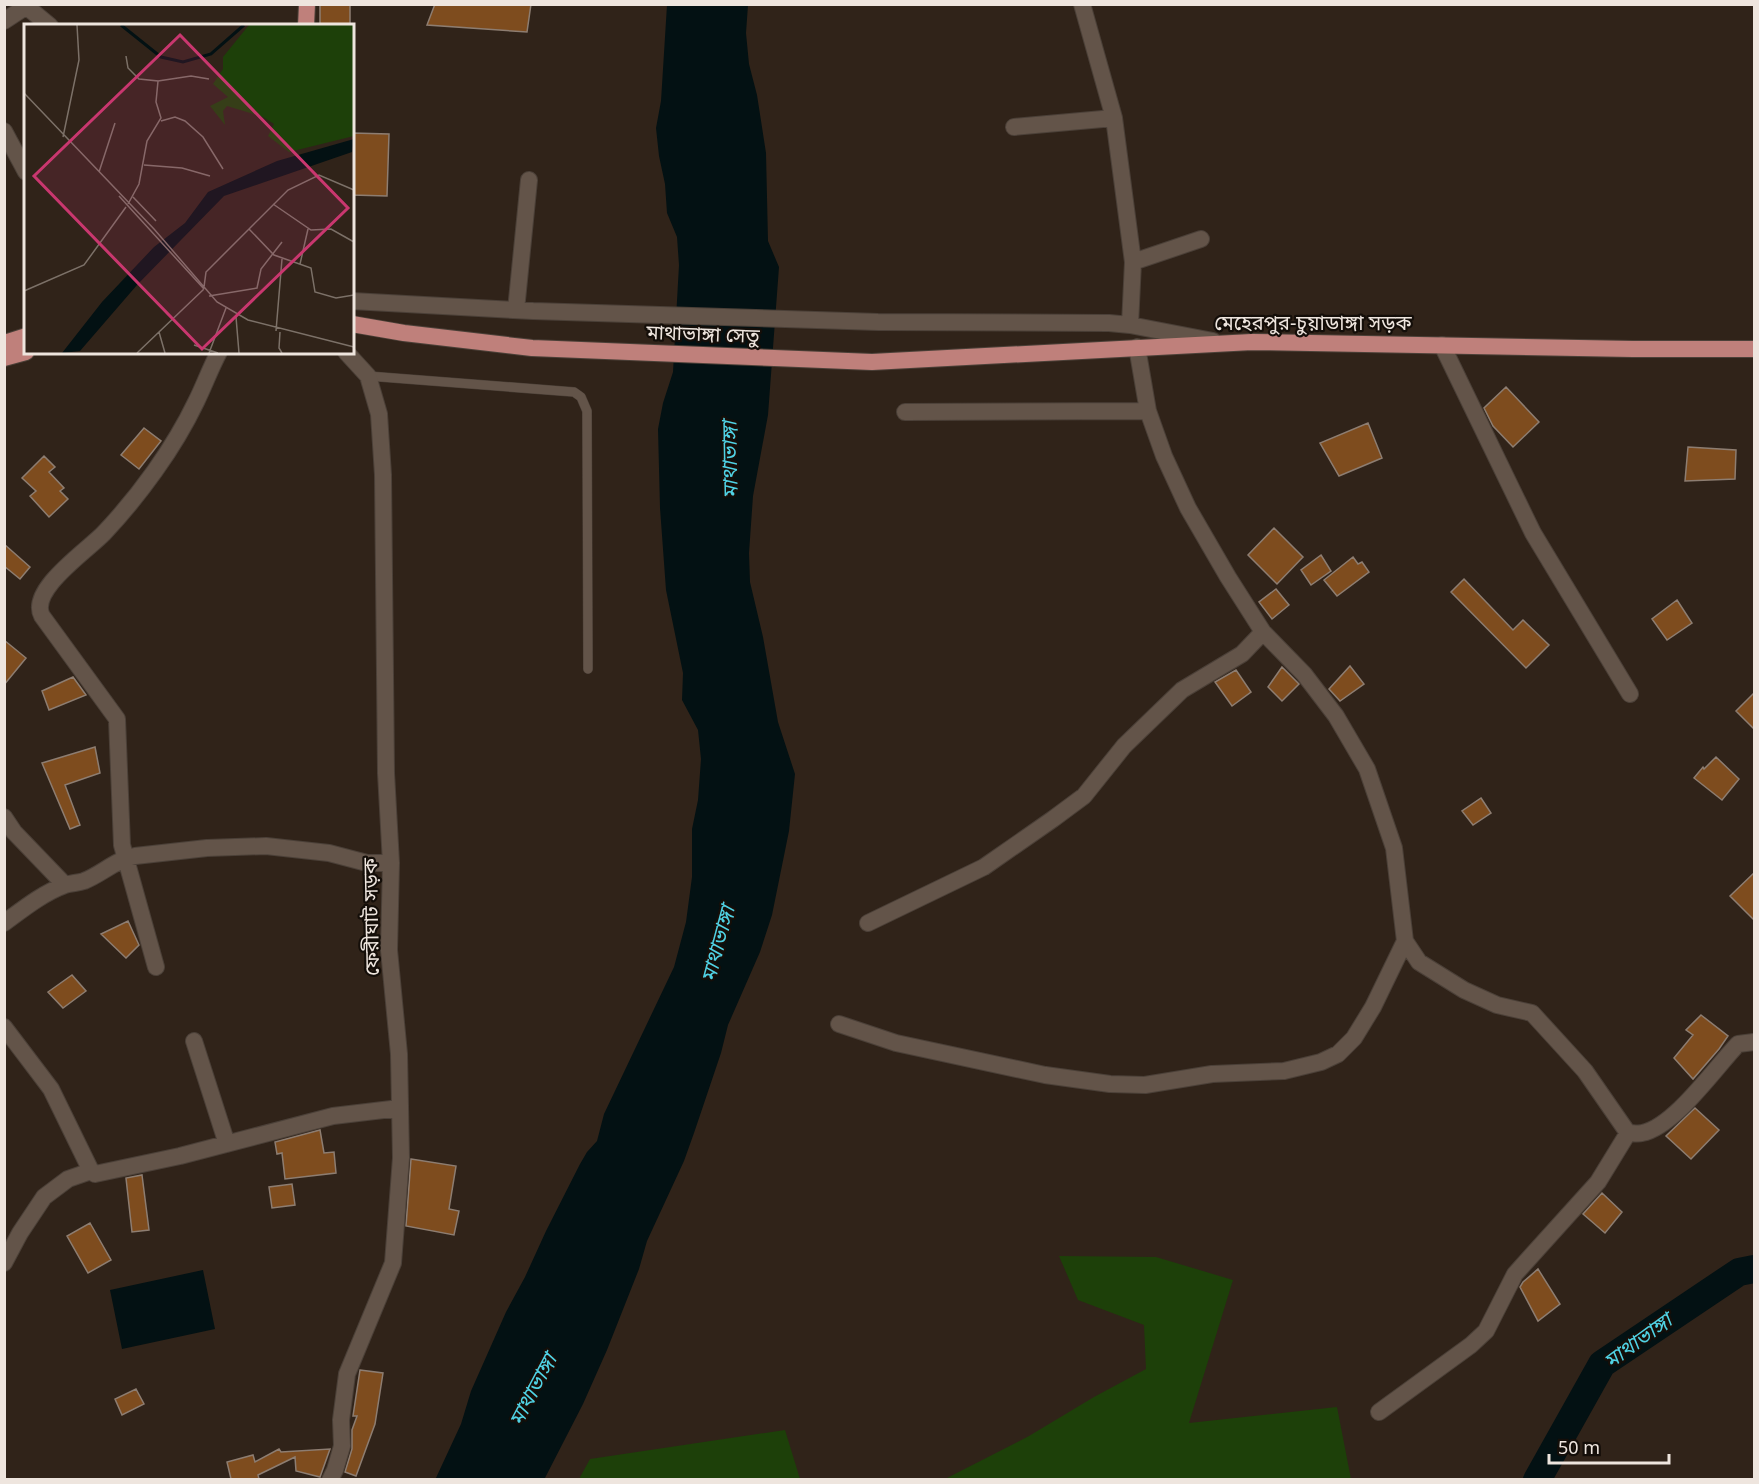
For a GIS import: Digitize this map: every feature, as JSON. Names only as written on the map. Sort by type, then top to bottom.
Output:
[{"type":"main road","points":[[306,24],[307,4]]},
{"type":"main road","name":"মাথাভাঙ্গা সেতু","points":[[354,324],[404,333],[532,348],[872,362]]},
{"type":"main road","points":[[4,343],[24,337]]},
{"type":"main road","name":"মেহেরপুর-চুয়াডাঙ্গা সড়ক","points":[[872,362],[1252,342],[1755,350]]},
{"type":"main road","points":[[4,358],[24,353]]},
{"type":"street","points":[[1082,4],[1114,118],[1133,262],[1130,325]]},
{"type":"street","points":[[4,21],[28,6],[48,24]]},
{"type":"street","points":[[1014,127],[1114,118]]},
{"type":"street","points":[[4,131],[24,167]]},
{"type":"street","points":[[525,311],[529,180]]},
{"type":"street","points":[[1133,262],[1201,239]]},
{"type":"street","points":[[354,301],[525,311],[878,322],[1130,325],[1225,343]]},
{"type":"street","points":[[1442,345],[1533,532],[1630,694]]},
{"type":"street","points":[[1137,347],[1148,411],[1164,456],[1188,508],[1263,632],[1304,674],[1336,716],[1367,769],[1394,848],[1405,941],[1419,962],[1464,990],[1497,1005],[1532,1013],[1585,1071],[1628,1133]]},
{"type":"street","points":[[156,967],[122,845],[117,719],[42,616],[39,611],[39,602],[60,573],[104,533],[153,471],[180,432],[218,354]]},
{"type":"street","name":"ফেরীঘাট সড়ক","points":[[330,1479],[342,1446],[341,1420],[347,1374],[393,1263],[401,1158],[399,1054],[390,950],[392,863],[386,772],[383,475],[379,414],[368,376],[348,354]]},
{"type":"street","points":[[904,412],[1148,411]]},
{"type":"street","points":[[868,923],[984,867],[1053,819],[1084,796],[1124,746],[1182,690],[1242,654],[1263,632]]},
{"type":"street","points":[[4,817],[14,832],[65,885]]},
{"type":"street","points":[[4,923],[28,905],[65,885],[84,881],[126,858],[207,848],[266,846],[328,853],[367,863],[392,863]]},
{"type":"street","points":[[839,1024],[897,1043],[1045,1075],[1110,1084],[1145,1085],[1212,1074],[1284,1071],[1321,1062],[1338,1054],[1354,1038],[1373,1007],[1405,941]]},
{"type":"street","points":[[4,1027],[51,1089],[91,1171],[95,1174],[180,1156],[333,1116],[400,1108]]},
{"type":"street","points":[[194,1041],[227,1144]]},
{"type":"street","points":[[1628,1133],[1643,1133],[1667,1121],[1687,1102],[1738,1044],[1755,1042]]},
{"type":"street","points":[[1379,1412],[1471,1345],[1486,1330],[1515,1274],[1598,1182],[1628,1133]]},
{"type":"street","points":[[4,1263],[20,1233],[44,1197],[68,1179],[91,1171]]},
{"type":"lane","points":[[368,376],[574,393],[581,397],[587,411],[588,669]]},
{"type":"green space","points":[[1059,1256],[1156,1257],[1233,1280],[1189,1423],[1337,1407],[1351,1479],[945,1479],[1029,1436],[1146,1369],[1144,1325],[1078,1300]]},
{"type":"green space","points":[[785,1430],[800,1479],[579,1479],[590,1459]]},
{"type":"water","points":[[667,5],[748,5],[746,33],[749,64],[757,95],[766,153],[768,241],[779,267],[768,415],[753,496],[749,553],[750,582],[763,637],[778,722],[795,774],[789,831],[772,915],[760,952],[728,1025],[721,1053],[684,1161],[647,1241],[639,1269],[607,1350],[583,1404],[544,1480],[435,1480],[461,1424],[471,1391],[506,1312],[580,1164],[597,1141],[604,1114],[674,967],[686,922],[692,877],[692,829],[698,800],[701,759],[698,730],[682,700],[683,673],[666,590],[660,508],[658,429],[673,372],[679,265],[677,237],[667,213],[656,128],[661,101]]},
{"type":"water","points":[[203,1270],[215,1329],[122,1349],[110,1290]]},
{"type":"building","points":[[320,4],[350,4],[350,24],[320,24]]},
{"type":"building","points":[[435,4],[531,4],[527,32],[427,25]]},
{"type":"building","points":[[354,133],[389,134],[387,196],[354,195]]},
{"type":"building","points":[[1506,387],[1539,422],[1513,447],[1493,426],[1484,408]]},
{"type":"building","points":[[1368,423],[1382,458],[1339,476],[1320,443]]},
{"type":"building","points":[[144,428],[161,441],[139,469],[121,455]]},
{"type":"building","points":[[1688,447],[1736,450],[1735,479],[1685,481]]},
{"type":"building","points":[[44,456],[55,467],[49,472],[64,488],[60,491],[68,499],[49,517],[30,496],[36,491],[22,478]]},
{"type":"building","points":[[1274,528],[1303,557],[1277,584],[1248,555]]},
{"type":"building","points":[[4,544],[30,567],[20,579],[4,566]]},
{"type":"building","points":[[1321,555],[1331,571],[1311,585],[1301,570]]},
{"type":"building","points":[[1353,557],[1358,564],[1362,562],[1369,572],[1337,596],[1324,580]]},
{"type":"building","points":[[1464,579],[1513,630],[1523,620],[1549,645],[1526,668],[1451,592]]},
{"type":"building","points":[[1276,589],[1289,605],[1272,619],[1259,602]]},
{"type":"building","points":[[1677,600],[1692,623],[1667,640],[1652,619]]},
{"type":"building","points":[[4,640],[26,658],[4,685]]},
{"type":"building","points":[[1350,666],[1364,684],[1340,701],[1329,689]]},
{"type":"building","points":[[1282,667],[1299,684],[1282,701],[1268,687]]},
{"type":"building","points":[[1236,670],[1251,692],[1232,706],[1215,682]]},
{"type":"building","points":[[73,677],[86,695],[49,710],[42,691]]},
{"type":"building","points":[[1755,692],[1755,730],[1736,711]]},
{"type":"building","points":[[95,747],[100,773],[65,785],[80,825],[70,829],[42,763]]},
{"type":"building","points":[[1716,757],[1739,779],[1722,800],[1694,778]]},
{"type":"building","points":[[1481,798],[1491,813],[1473,825],[1462,811]]},
{"type":"building","points":[[1755,872],[1755,921],[1730,896]]},
{"type":"building","points":[[128,921],[139,945],[126,958],[101,934]]},
{"type":"building","points":[[72,975],[86,991],[63,1008],[48,992]]},
{"type":"building","points":[[1701,1015],[1728,1036],[1693,1079],[1674,1058],[1693,1035],[1686,1030]]},
{"type":"building","points":[[1695,1108],[1719,1130],[1691,1159],[1666,1136]]},
{"type":"building","points":[[320,1130],[324,1153],[334,1152],[336,1173],[285,1179],[282,1153],[277,1154],[275,1142]]},
{"type":"building","points":[[411,1159],[456,1166],[449,1209],[459,1211],[454,1235],[406,1226]]},
{"type":"building","points":[[142,1175],[149,1230],[132,1232],[126,1178]]},
{"type":"building","points":[[292,1184],[295,1205],[272,1208],[269,1187]]},
{"type":"building","points":[[1602,1193],[1622,1212],[1605,1233],[1583,1214]]},
{"type":"building","points":[[90,1223],[111,1260],[88,1273],[67,1236]]},
{"type":"building","points":[[1538,1269],[1560,1304],[1538,1321],[1520,1287]]},
{"type":"building","points":[[360,1370],[383,1373],[375,1424],[356,1476],[345,1472],[352,1449],[352,1430],[357,1416],[353,1416]]},
{"type":"building","points":[[136,1389],[144,1404],[122,1415],[115,1399]]},
{"type":"building","points":[[279,1449],[281,1452],[330,1449],[320,1477],[296,1471],[295,1457],[258,1475],[259,1479],[231,1479],[227,1462],[253,1455],[255,1462]]},
{"type":"waterway","name":"মাথাভাঙ্গা","points":[[1537,1480],[1602,1364],[1739,1272],[1754,1269]]}]
